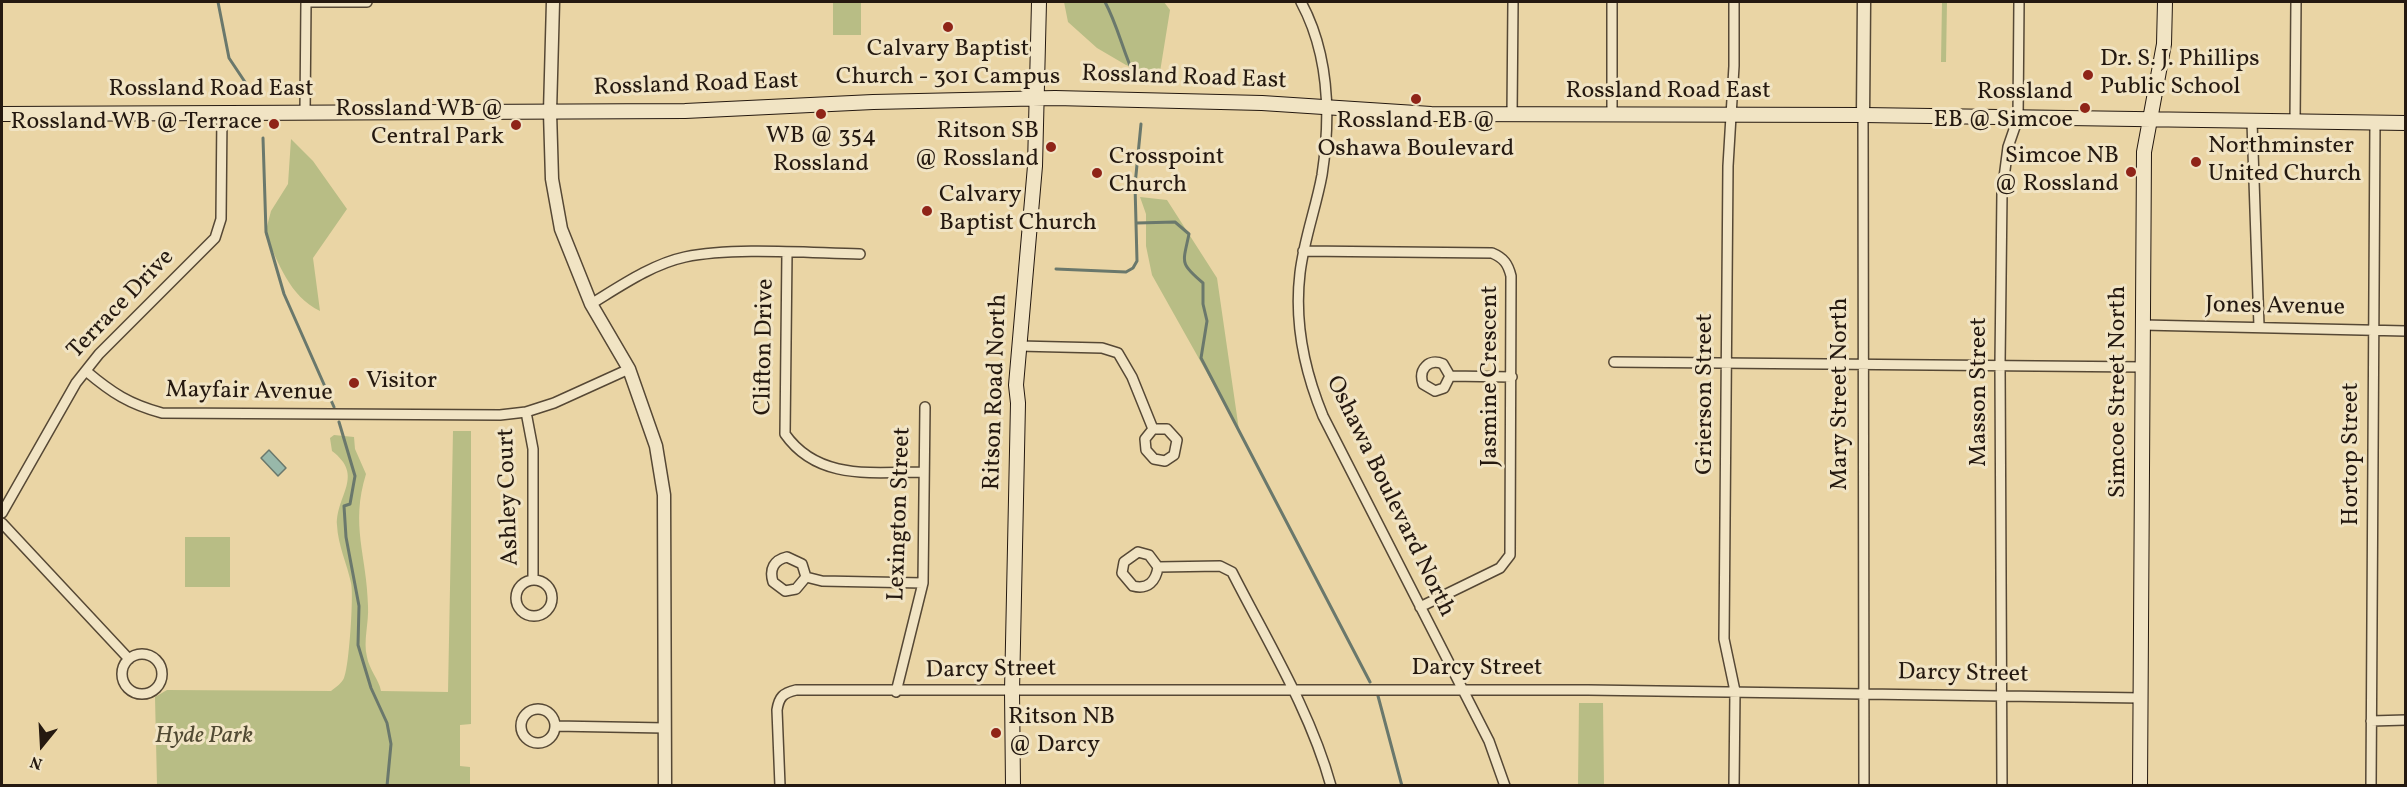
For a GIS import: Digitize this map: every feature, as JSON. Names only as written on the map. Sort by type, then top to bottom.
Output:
[{"type":"main road","name":"Ritson Road North","points":[[1013,786],[1012,691],[1018,403],[1016,385],[1035,166],[1039,2]]},
{"type":"main road","name":"Simcoe Street North","points":[[2140,786],[2144,152],[2148,119],[2164,44],[2165,2]]},
{"type":"main road","name":"Rossland Road East","points":[[2,114],[685,111],[873,102],[1038,98],[1198,100],[1431,114],[1863,115],[2406,123]]},
{"type":"street","points":[[305,113],[306,2],[367,2]]},
{"type":"street","points":[[553,2],[550,112],[552,179],[561,229],[591,304],[629,369],[656,446],[664,495],[665,786]]},
{"type":"street","name":"Oshawa Boulevard North","points":[[1301,2],[1313,25],[1321,50],[1325,107],[1322,175],[1303,251],[1298,305],[1302,350],[1309,383],[1323,416],[1489,741],[1505,786]]},
{"type":"street","points":[[1512,115],[1513,2]]},
{"type":"street","points":[[1612,2],[1612,116]]},
{"type":"street","name":"Grierson Street","points":[[1734,2],[1732,115],[1728,166],[1724,639],[1735,691],[1734,786]]},
{"type":"street","name":"Mary Street North","points":[[1864,2],[1862,365],[1864,786]]},
{"type":"street","name":"Masson Street","points":[[2002,786],[2000,364],[2003,183],[2010,138],[2018,118],[2019,2]]},
{"type":"street","points":[[2295,122],[2296,2]]},
{"type":"street","name":"Terrace Drive","points":[[2,513],[76,383],[130,323],[214,238],[221,219],[222,113]]},
{"type":"street","points":[[2252,122],[2259,326]]},
{"type":"street","name":"Hortop Street","points":[[2371,786],[2374,122]]},
{"type":"street","name":"Jasmine Crescent","points":[[1303,251],[1481,252],[1502,257],[1512,276],[1510,555],[1500,568],[1420,607]]},
{"type":"street","points":[[591,304],[627,282],[684,257],[787,252],[860,254]]},
{"type":"street","name":"Clifton Drive","points":[[787,252],[785,434],[797,451],[840,471],[924,472]]},
{"type":"street","name":"Jones Avenue","points":[[2143,325],[2406,331]]},
{"type":"street","points":[[1019,346],[1102,348],[1118,353],[1132,377],[1153,429]]},
{"type":"street","points":[[1614,362],[2143,367]]},
{"type":"street","name":"Mayfair Avenue","points":[[86,371],[110,391],[135,405],[162,413],[414,417],[526,412],[554,403],[629,369]]},
{"type":"street","points":[[1450,376],[1512,377]]},
{"type":"street","name":"Lexington Street","points":[[896,692],[923,583],[925,407]]},
{"type":"street","name":"Ashley Court","points":[[526,412],[533,448],[533,579]]},
{"type":"street","points":[[2,523],[129,659]]},
{"type":"street","points":[[1158,567],[1220,566],[1232,572],[1322,754],[1331,786]]},
{"type":"street","points":[[806,577],[822,580],[923,583]]},
{"type":"street","name":"Ashley Court","points":[[533,579],[543,582],[551,592],[550,606],[536,616],[524,613],[516,601],[519,588],[533,579]]},
{"type":"street","points":[[141,655],[154,659],[160,665],[162,674],[157,688],[142,694],[130,690],[123,678],[129,659],[141,655]]},
{"type":"street","name":"Darcy Street","points":[[780,786],[779,699],[786,692],[1290,688],[2002,694],[2142,698]]},
{"type":"street","points":[[2371,721],[2406,720]]},
{"type":"street","points":[[555,726],[665,728]]},
{"type":"green space","points":[[833,2],[861,2],[861,35],[833,35]]},
{"type":"green space","points":[[1064,2],[1164,2],[1170,10],[1159,78],[1126,65],[1097,48],[1068,22]]},
{"type":"green space","points":[[1942,2],[1947,2],[1946,62],[1941,62]]},
{"type":"green space","points":[[291,139],[313,161],[347,209],[313,258],[320,311],[309,305],[293,288],[280,267],[265,234],[271,211],[288,184]]},
{"type":"green space","points":[[1140,197],[1167,200],[1217,278],[1239,430],[1152,275],[1146,246],[1146,214]]},
{"type":"green space","name":"Hyde Park","points":[[453,431],[471,431],[471,724],[460,725],[460,766],[470,767],[470,785],[157,785],[155,697],[167,690],[331,691],[344,678],[349,647],[352,590],[337,525],[348,477],[342,460],[332,451],[330,438],[334,435],[354,437],[355,449],[366,474],[361,493],[359,525],[367,588],[366,645],[367,657],[381,691],[448,692]]},
{"type":"green space","points":[[185,537],[230,537],[230,587],[185,587]]},
{"type":"green space","points":[[1579,703],[1603,703],[1604,785],[1578,785]]},
{"type":"shaded area","points":[[269,450],[286,468],[278,476],[261,458]]},
{"type":"waterway","points":[[218,2],[229,58],[253,94]]},
{"type":"waterway","points":[[1105,2],[1135,77]]},
{"type":"waterway","points":[[1056,269],[1126,272],[1133,268],[1137,261],[1135,185],[1141,124]]},
{"type":"waterway","points":[[263,138],[266,232],[284,294],[334,407]]},
{"type":"waterway","points":[[1137,223],[1175,222],[1189,234],[1185,262],[1190,271],[1203,283],[1203,304],[1207,321],[1201,358],[1370,682]]},
{"type":"waterway","points":[[339,422],[355,476],[350,504],[344,506],[346,537],[359,606],[358,645],[371,688],[387,723],[391,744],[387,786]]},
{"type":"waterway","points":[[1378,696],[1402,786]]},
{"type":"place","name":"Calvary Baptist Church - 301 Campus","points":[[948,27]]},
{"type":"place","name":"Dr. S. J. Phillips Public School","points":[[2088,75]]},
{"type":"place","name":"Rossland EB @ Oshawa Boulevard","points":[[1416,99]]},
{"type":"place","name":"Rossland EB @ Simcoe","points":[[2085,108]]},
{"type":"place","name":"WB @ 354 Rossland","points":[[821,114]]},
{"type":"place","name":"Rossland WB @ Terrace","points":[[274,124]]},
{"type":"place","name":"Rossland WB @ Central Park","points":[[516,125]]},
{"type":"place","name":"Ritson SB @ Rossland","points":[[1051,147]]},
{"type":"place","name":"Northminster United Church","points":[[2196,162]]},
{"type":"place","name":"Simcoe NB @ Rossland","points":[[2131,172]]},
{"type":"place","name":"Crosspoint Church","points":[[1097,173]]},
{"type":"place","name":"Calvary Baptist Church","points":[[927,211]]},
{"type":"place","name":"Visitor","points":[[354,383]]},
{"type":"place","name":"Ritson NB @ Darcy","points":[[996,733]]}]
